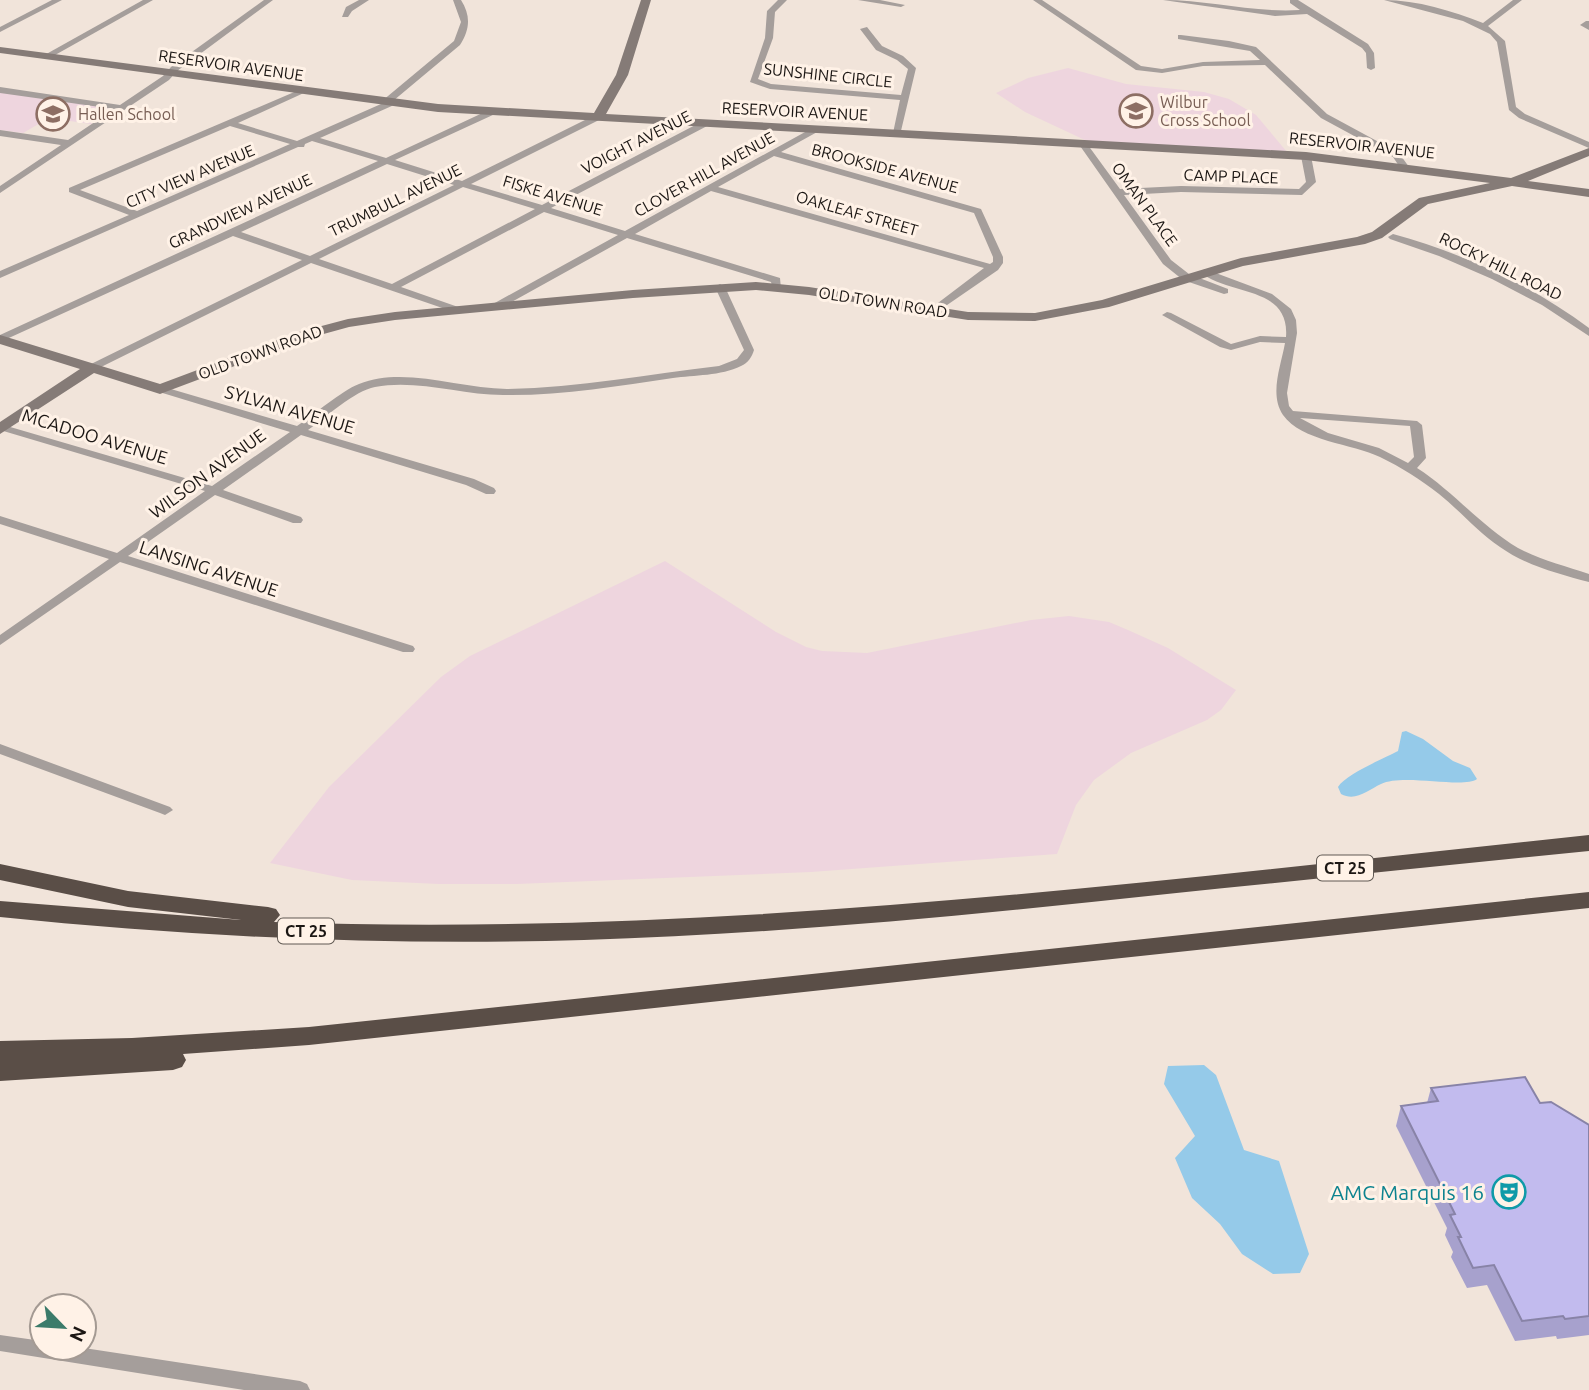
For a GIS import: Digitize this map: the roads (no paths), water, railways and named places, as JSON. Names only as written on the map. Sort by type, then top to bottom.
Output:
[{"type":"highway","name":"CT 25","points":[[0,909],[134,922],[305,931],[453,934],[613,932],[934,910],[1589,843]]},
{"type":"highway","points":[[0,872],[128,899],[214,911],[613,932]]},
{"type":"highway","points":[[0,1051],[202,1044],[424,1024],[1582,901]]},
{"type":"highway","points":[[0,1071],[225,1056],[424,1024]]},
{"type":"main road","points":[[598,117],[622,75],[646,0]]},
{"type":"main road","name":"RESERVOIR AVENUE","points":[[0,50],[388,103],[492,112],[1306,156],[1589,193]]},
{"type":"main road","name":"OLD TOWN ROAD","points":[[160,389],[282,342],[328,328],[457,310],[720,287],[777,287],[983,317],[1035,317],[1104,304],[1241,262],[1360,241],[1377,235],[1424,201],[1513,182],[1589,152]]},
{"type":"main road","points":[[1,428],[91,368]]},
{"type":"main road","name":"SYLVAN AVENUE","points":[[91,368],[160,389]]},
{"type":"street","points":[[0,30],[58,0]]},
{"type":"street","points":[[45,57],[149,0]]},
{"type":"street","points":[[0,190],[122,108],[269,0]]},
{"type":"street","points":[[345,15],[346,11],[365,0]]},
{"type":"street","name":"CITY VIEW AVENUE","points":[[0,275],[315,139],[388,103],[464,34],[465,16],[457,0]]},
{"type":"street","name":"SUNSHINE CIRCLE","points":[[783,0],[771,11],[769,38],[753,80],[770,86],[905,98]]},
{"type":"street","points":[[862,0],[901,5]]},
{"type":"street","points":[[1037,0],[1139,68],[1162,71],[1203,64],[1268,62]]},
{"type":"street","points":[[1167,0],[1269,13],[1307,12]]},
{"type":"street","points":[[1294,0],[1296,5],[1365,46],[1369,51],[1371,68]]},
{"type":"street","points":[[1388,0],[1484,26],[1501,41],[1512,108],[1522,116],[1589,145]]},
{"type":"street","points":[[1484,26],[1518,0]]},
{"type":"street","points":[[1589,23],[1584,25],[1589,28]]},
{"type":"street","points":[[864,29],[879,48],[900,58],[912,68],[897,133]]},
{"type":"street","points":[[1181,37],[1243,46],[1258,52],[1324,116],[1396,155],[1404,167]]},
{"type":"street","points":[[0,90],[122,108]]},
{"type":"street","points":[[139,215],[72,190],[302,92]]},
{"type":"street","name":"GRANDVIEW AVENUE","points":[[1,339],[492,112]]},
{"type":"street","name":"TRUMBULL AVENUE","points":[[91,368],[598,117]]},
{"type":"street","points":[[230,123],[301,145]]},
{"type":"street","name":"VOIGHT AVENUE","points":[[394,287],[706,124]]},
{"type":"street","name":"CLOVER HILL AVENUE","points":[[497,306],[816,129]]},
{"type":"street","points":[[0,133],[69,143]]},
{"type":"street","name":"FISKE AVENUE","points":[[315,139],[776,280],[777,287]]},
{"type":"street","name":"OMAN PLACE","points":[[1082,143],[1167,262],[1188,277],[1219,290],[1273,305],[1284,315],[1290,337]]},
{"type":"street","name":"BROOKSIDE AVENUE","points":[[773,153],[973,208],[978,211],[998,257],[993,268]]},
{"type":"street","name":"CAMP PLACE","points":[[1117,192],[1181,189],[1302,192],[1311,182],[1306,156]]},
{"type":"street","points":[[0,180],[12,182]]},
{"type":"street","name":"OAKLEAF STREET","points":[[711,188],[993,268]]},
{"type":"street","points":[[232,232],[457,310]]},
{"type":"street","name":"ROCKY HILL ROAD","points":[[1393,237],[1460,260],[1545,304],[1589,333]]},
{"type":"street","points":[[934,311],[993,268]]},
{"type":"street","points":[[1205,272],[1217,280],[1268,296],[1279,303],[1291,319],[1281,400],[1288,414],[1305,427],[1384,454],[1439,489],[1506,546],[1589,578]]},
{"type":"street","name":"WILSON AVENUE","points":[[0,641],[7,629],[120,557],[351,393],[383,381],[483,392],[512,392],[734,365],[746,358],[749,350],[720,287]]},
{"type":"street","points":[[1167,315],[1231,347],[1260,339],[1290,337]]},
{"type":"street","name":"SYLVAN AVENUE","points":[[1,339],[91,368]]},
{"type":"street","name":"SYLVAN AVENUE","points":[[160,389],[470,482],[490,491]]},
{"type":"street","points":[[1288,414],[1413,423],[1416,425],[1420,458],[1409,470]]},
{"type":"street","name":"MCADOO AVENUE","points":[[1,428],[213,490],[297,520]]},
{"type":"street","name":"LANSING AVENUE","points":[[0,520],[408,649]]},
{"type":"street","points":[[0,749],[165,810]]},
{"type":"street","points":[[0,1343],[300,1390]]},
{"type":"water","points":[[1406,731],[1423,739],[1453,761],[1470,768],[1477,779],[1470,782],[1391,781],[1357,796],[1341,794],[1338,787],[1342,782],[1398,751],[1402,732]]},
{"type":"water","points":[[1204,1065],[1216,1075],[1244,1150],[1279,1161],[1309,1254],[1300,1273],[1273,1274],[1242,1254],[1220,1224],[1192,1198],[1175,1158],[1195,1136],[1164,1084],[1168,1066]]},
{"type":"place","name":"Wilbur Cross School","points":[[1136,111]]},
{"type":"place","name":"Hallen School","points":[[53,114]]},
{"type":"place","name":"AMC Marquis 16","points":[[1509,1192]]}]
